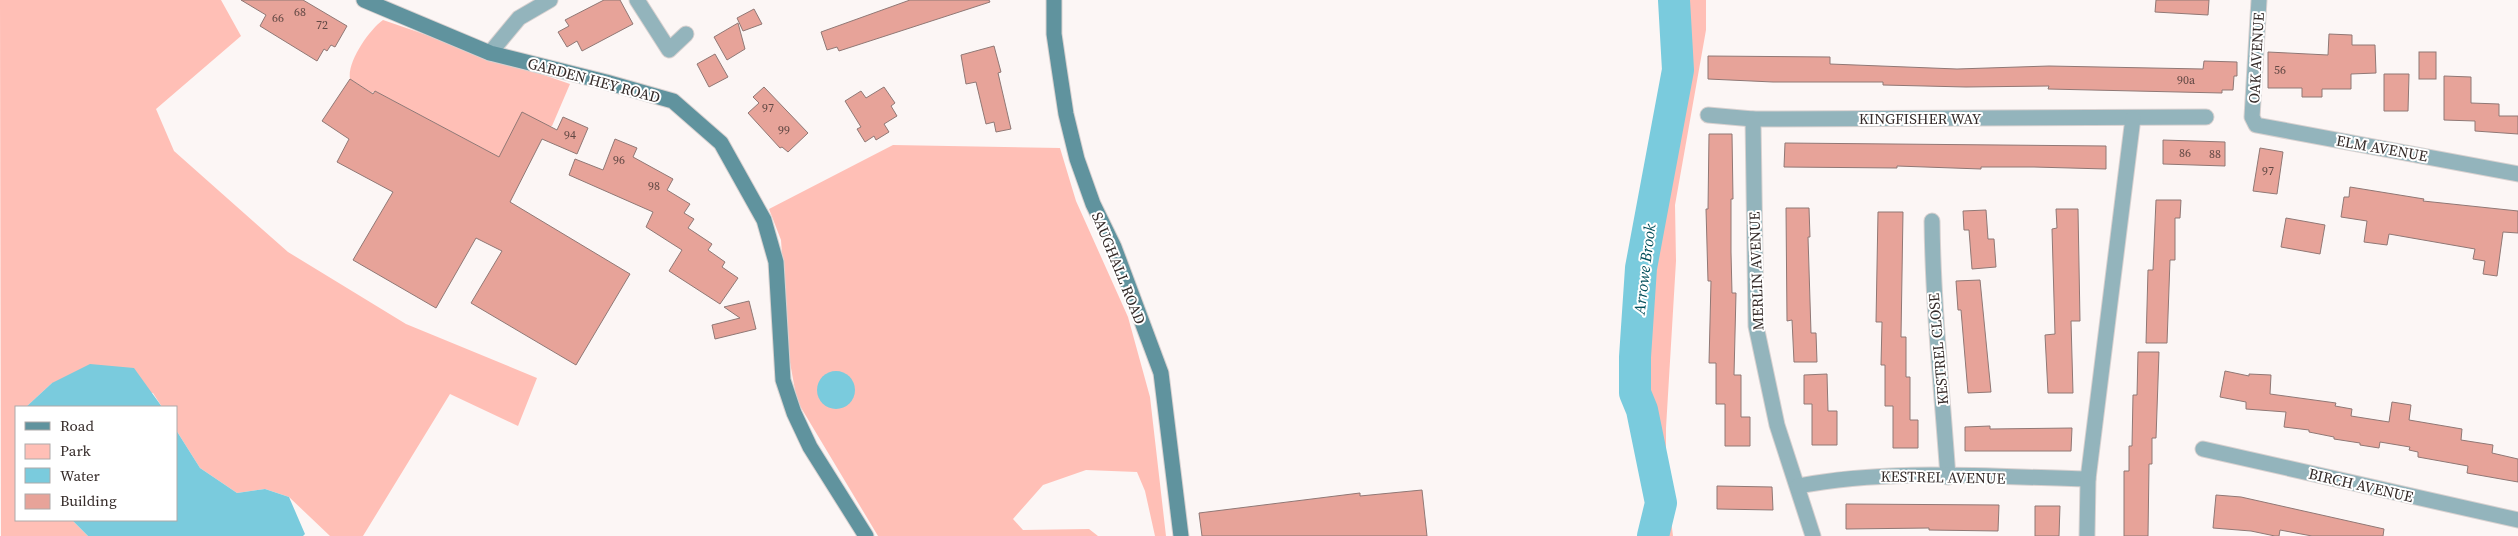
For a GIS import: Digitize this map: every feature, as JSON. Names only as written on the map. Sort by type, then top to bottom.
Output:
[{"type":"street","name":"GARDEN HEY ROAD","points":[[364,0],[490,52],[673,101],[721,143],[764,220],[776,262],[783,380],[794,413],[810,447],[866,536]]},
{"type":"street","points":[[490,52],[519,18],[550,0]]},
{"type":"street","points":[[637,0],[669,50],[686,34]]},
{"type":"street","name":"SAUGHALL ROAD","points":[[1054,0],[1054,34],[1059,68],[1066,114],[1078,160],[1160,373],[1181,536]]},
{"type":"street","name":"OAK AVENUE","points":[[2252,117],[2259,0]]},
{"type":"street","name":"KINGFISHER WAY","points":[[1708,115],[1753,119],[2133,118],[2157,115],[2206,117]]},
{"type":"street","name":"ELM AVENUE","points":[[2252,117],[2256,125],[2518,174]]},
{"type":"street","points":[[2087,536],[2088,479],[2133,118]]},
{"type":"street","name":"MERLIN AVENUE","points":[[1753,119],[1756,326],[1777,425],[1813,536]]},
{"type":"street","name":"KESTREL CLOSE","points":[[1932,221],[1932,287],[1940,354],[1948,477]]},
{"type":"street","name":"BIRCH AVENUE","points":[[2203,449],[2518,520]]},
{"type":"street","name":"KESTREL AVENUE","points":[[1798,486],[1839,478],[1876,475],[2088,479]]},
{"type":"green space","points":[[0,0],[221,0],[241,36],[156,109],[174,151],[288,252],[406,324],[537,378],[518,426],[450,394],[363,536],[330,536],[289,497],[265,489],[237,493],[200,468],[178,433],[178,406],[161,406],[153,393],[52,383],[27,406],[15,406],[15,521],[73,521],[88,536],[1,536]]},
{"type":"green space","points":[[1674,0],[1706,0],[1706,30],[1675,205],[1676,261],[1666,428],[1666,479],[1673,536],[1655,536],[1661,503],[1642,410],[1635,393],[1641,268],[1678,70]]},
{"type":"green space","points":[[383,20],[570,84],[552,126],[549,126],[499,157],[375,91],[372,93],[350,79],[350,72],[355,55],[360,47]]},
{"type":"green space","points":[[893,145],[1060,148],[1076,201],[1128,317],[1150,397],[1166,536],[1155,536],[1145,491],[1137,472],[1086,470],[1043,485],[1013,519],[1023,530],[1089,529],[1098,536],[878,536],[797,401],[789,357],[781,240],[769,209]]},
{"type":"water","points":[[90,364],[134,368],[161,406],[27,406],[52,383]]},
{"type":"water","points":[[836,371],[843,372],[849,377],[854,383],[854,397],[849,403],[843,408],[836,409],[829,408],[823,403],[818,397],[817,390],[818,383],[823,377],[829,372]]},
{"type":"water","points":[[178,433],[200,468],[237,493],[265,489],[289,497],[305,534],[303,536],[88,536],[73,521],[178,521]]},
{"type":"building","points":[[241,0],[303,0],[347,26],[335,47],[331,45],[327,51],[324,49],[317,61],[260,26],[266,15]]},
{"type":"building","points":[[604,0],[620,0],[633,24],[582,51],[577,41],[567,47],[558,32],[569,26],[565,20]]},
{"type":"building","points":[[910,0],[989,0],[990,2],[839,51],[837,47],[827,50],[821,32]]},
{"type":"building","points":[[2156,0],[2209,0],[2208,15],[2155,12]]},
{"type":"building","points":[[754,9],[762,24],[743,31],[737,18]]},
{"type":"building","points":[[738,23],[745,49],[727,60],[714,37]]},
{"type":"building","points":[[2329,34],[2352,35],[2352,45],[2375,45],[2376,73],[2351,74],[2351,89],[2322,89],[2322,97],[2302,97],[2302,88],[2268,88],[2268,52],[2328,55]]},
{"type":"building","points":[[994,46],[1001,72],[998,73],[1011,129],[996,132],[994,122],[986,124],[976,82],[966,84],[961,55]]},
{"type":"building","points":[[2419,52],[2436,52],[2436,79],[2419,79]]},
{"type":"building","points":[[715,54],[728,77],[709,87],[697,64]]},
{"type":"building","points":[[1708,56],[1830,57],[1830,64],[1957,69],[2049,66],[2203,69],[2204,61],[2237,62],[2237,76],[2234,76],[2233,90],[2222,90],[2222,93],[2048,89],[2049,86],[1966,87],[1883,85],[1883,82],[1773,82],[1708,79]]},
{"type":"building","points":[[2384,74],[2409,74],[2408,111],[2384,111]]},
{"type":"building","points":[[2444,76],[2471,77],[2471,103],[2499,104],[2499,116],[2518,116],[2518,134],[2475,131],[2475,121],[2444,120]]},
{"type":"building","points":[[350,79],[373,94],[375,91],[499,157],[522,112],[557,130],[563,117],[588,128],[577,154],[542,139],[510,202],[630,274],[576,365],[471,303],[502,251],[476,238],[436,308],[353,260],[393,192],[337,162],[349,139],[322,121]]},
{"type":"building","points":[[764,87],[808,133],[788,152],[782,147],[780,148],[748,113],[759,103],[753,97]]},
{"type":"building","points":[[884,87],[895,103],[891,106],[897,116],[884,124],[889,132],[876,140],[874,136],[865,142],[857,129],[861,127],[845,101],[861,91],[866,98]]},
{"type":"building","points":[[1709,134],[1732,134],[1732,293],[1736,293],[1734,375],[1741,375],[1741,417],[1750,417],[1750,446],[1725,446],[1725,404],[1716,404],[1716,363],[1709,363],[1711,281],[1708,281],[1706,209],[1708,209]]},
{"type":"building","points":[[615,139],[637,148],[633,157],[673,179],[667,190],[690,204],[684,213],[694,219],[688,228],[712,244],[708,250],[725,262],[722,267],[738,278],[720,304],[669,271],[682,250],[646,227],[653,212],[569,175],[575,159],[603,170]]},
{"type":"building","points":[[2163,140],[2225,142],[2225,166],[2163,164]]},
{"type":"building","points":[[1785,143],[2106,146],[2106,169],[1981,167],[1981,169],[1897,166],[1897,168],[1784,167]]},
{"type":"building","points":[[2260,148],[2283,152],[2277,194],[2253,191]]},
{"type":"building","points":[[2350,187],[2424,199],[2423,201],[2518,211],[2518,233],[2503,232],[2497,276],[2483,274],[2485,261],[2473,259],[2475,249],[2389,234],[2387,245],[2364,242],[2367,221],[2341,217],[2344,197],[2349,197]]},
{"type":"building","points":[[2156,200],[2181,200],[2180,218],[2175,218],[2175,260],[2170,260],[2167,343],[2146,343],[2148,270],[2153,270]]},
{"type":"building","points":[[1786,208],[1809,208],[1811,333],[1816,333],[1817,362],[1794,362],[1792,320],[1787,321]]},
{"type":"building","points":[[2056,209],[2078,209],[2080,321],[2071,321],[2073,393],[2048,393],[2045,335],[2055,334],[2052,229],[2057,228]]},
{"type":"building","points":[[1986,210],[1988,239],[1994,239],[1996,267],[1972,269],[1969,230],[1964,230],[1963,211]]},
{"type":"building","points":[[1878,212],[1903,212],[1901,337],[1906,337],[1906,377],[1910,377],[1910,420],[1918,420],[1918,448],[1893,448],[1893,406],[1885,406],[1885,365],[1881,365],[1882,322],[1876,322]]},
{"type":"building","points":[[2286,218],[2325,225],[2320,254],[2281,247]]},
{"type":"building","points":[[1980,280],[1991,392],[1968,393],[1961,310],[1958,310],[1956,281]]},
{"type":"building","points":[[749,301],[756,329],[715,339],[712,325],[740,318],[724,307]]},
{"type":"building","points":[[2138,352],[2159,352],[2156,438],[2152,438],[2152,464],[2149,464],[2148,536],[2124,536],[2124,471],[2129,471],[2129,446],[2132,446],[2133,395],[2137,395]]},
{"type":"building","points":[[2225,371],[2249,376],[2249,374],[2271,375],[2270,394],[2336,403],[2335,406],[2352,409],[2351,416],[2389,422],[2392,402],[2411,405],[2409,420],[2462,429],[2461,440],[2493,445],[2492,453],[2518,459],[2518,482],[2467,473],[2468,466],[2418,457],[2418,452],[2409,450],[2410,447],[2380,442],[2379,448],[2360,445],[2360,443],[2334,439],[2334,437],[2309,432],[2309,430],[2284,427],[2286,412],[2246,409],[2246,402],[2220,397]]},
{"type":"building","points":[[1827,374],[1828,411],[1837,411],[1837,445],[1812,445],[1812,404],[1804,404],[1804,375]]},
{"type":"building","points":[[1990,426],[1990,429],[2072,428],[2071,451],[1965,451],[1965,427]]},
{"type":"building","points":[[1717,486],[1772,487],[1773,510],[1717,509]]},
{"type":"building","points":[[1422,490],[1427,536],[1202,536],[1199,513],[1360,493],[1360,496]]},
{"type":"building","points":[[2216,495],[2241,497],[2384,529],[2383,536],[2312,536],[2280,530],[2279,536],[2275,536],[2251,531],[2213,528]]},
{"type":"building","points":[[1846,504],[1999,505],[1998,531],[1929,530],[1929,528],[1846,529]]},
{"type":"building","points":[[2035,506],[2060,506],[2059,536],[2035,536]]},
{"type":"waterway","name":"Arrowe Brook","points":[[1653,536],[1661,503],[1642,410],[1635,393],[1635,357],[1641,268],[1678,70],[1674,0]]}]
